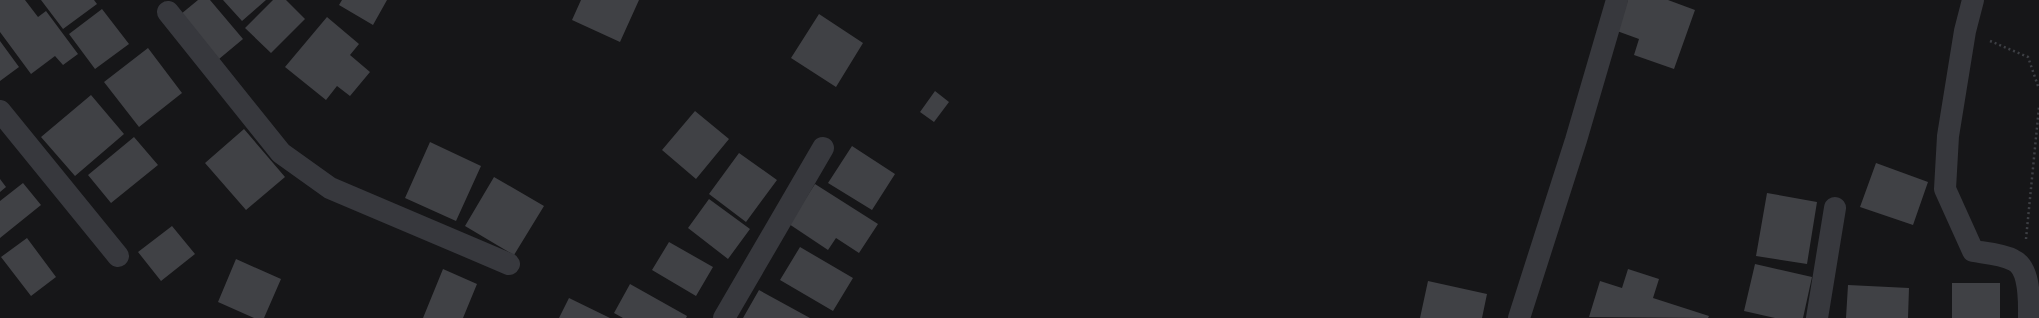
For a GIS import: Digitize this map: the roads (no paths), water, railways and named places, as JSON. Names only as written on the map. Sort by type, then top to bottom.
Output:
[{"type":"street","points":[[1519,318],[1576,140],[1617,0]]},
{"type":"street","points":[[1973,0],[1965,31],[1948,136],[1945,190],[1973,251],[2014,260],[2023,272],[2029,287],[2029,318]]},
{"type":"street","points":[[169,4],[281,153],[330,188],[509,264]]},
{"type":"street","points":[[0,111],[118,256]]},
{"type":"street","points":[[724,318],[823,148]]},
{"type":"street","points":[[1817,318],[1835,208]]}]
